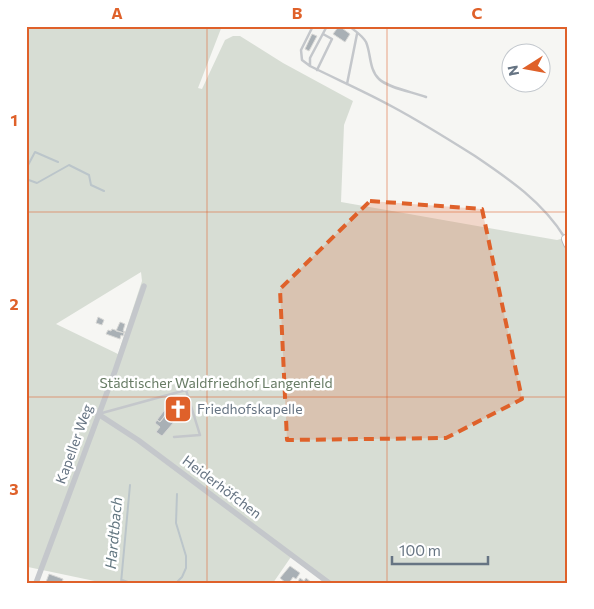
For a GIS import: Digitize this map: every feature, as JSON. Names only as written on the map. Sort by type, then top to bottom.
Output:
[{"type":"street","name":"Kapeller Weg","points":[[36,583],[115,371],[144,286]]},
{"type":"street","name":"Heiderhöfchen","points":[[98,414],[138,440],[329,583]]},
{"type":"lane","points":[[313,26],[301,50],[302,60],[317,70],[392,106],[439,133],[495,170],[543,208],[557,224],[567,242]]},
{"type":"lane","points":[[310,66],[310,58],[327,26]]},
{"type":"lane","points":[[349,26],[366,43],[374,73],[379,79],[386,84],[426,97]]},
{"type":"lane","points":[[347,84],[357,33]]},
{"type":"lane","points":[[317,70],[332,40],[323,34]]},
{"type":"lane","points":[[98,414],[186,390],[200,436],[174,437]]},
{"type":"highlighted area","points":[[370,201],[482,209],[522,399],[446,438],[287,440],[280,289]]},
{"type":"green space","name":"Städtischer Waldfriedhof Langenfeld","points":[[26,26],[222,26],[198,88],[202,89],[225,40],[233,36],[240,36],[283,63],[353,101],[344,125],[341,202],[557,240],[568,237],[568,583],[331,583],[293,554],[273,583],[104,583],[28,567],[26,572]],"holes":[[[141,272],[142,281],[118,354],[56,324]]]},
{"type":"building","points":[[339,26],[350,34],[345,42],[333,34]]},
{"type":"building","points":[[312,34],[317,36],[309,51],[305,49]]},
{"type":"building","points":[[98,317],[104,320],[102,325],[96,323]]},
{"type":"building","points":[[120,322],[125,324],[124,333],[116,331]]},
{"type":"building","points":[[112,329],[124,333],[123,336],[121,335],[120,339],[106,334],[108,330],[111,331]]},
{"type":"building","points":[[172,400],[175,402],[160,422],[157,420]]},
{"type":"building","name":"Friedhofskapelle","points":[[175,402],[186,410],[181,416],[170,409]]},
{"type":"building","points":[[167,413],[174,417],[177,413],[180,415],[162,436],[156,432],[160,427],[155,423],[157,420],[160,422]]},
{"type":"building","points":[[290,566],[300,573],[296,579],[293,577],[289,583],[286,583],[280,578]]},
{"type":"building","points":[[49,574],[63,579],[62,583],[46,582]]},
{"type":"building","points":[[300,578],[304,581],[306,578],[312,583],[297,583]]},
{"type":"waterway","points":[[26,169],[35,152],[58,162]]},
{"type":"waterway","points":[[26,179],[37,183],[69,165],[89,175],[91,185],[104,191]]},
{"type":"waterway","name":"Hardtbach","points":[[121,583],[130,485]]},
{"type":"waterway","points":[[176,583],[182,577],[186,568],[186,556],[176,523],[177,494]]},
{"type":"waterway","points":[[122,580],[131,583]]},
{"type":"place","name":"Friedhofskapelle","points":[[178,409]]}]
